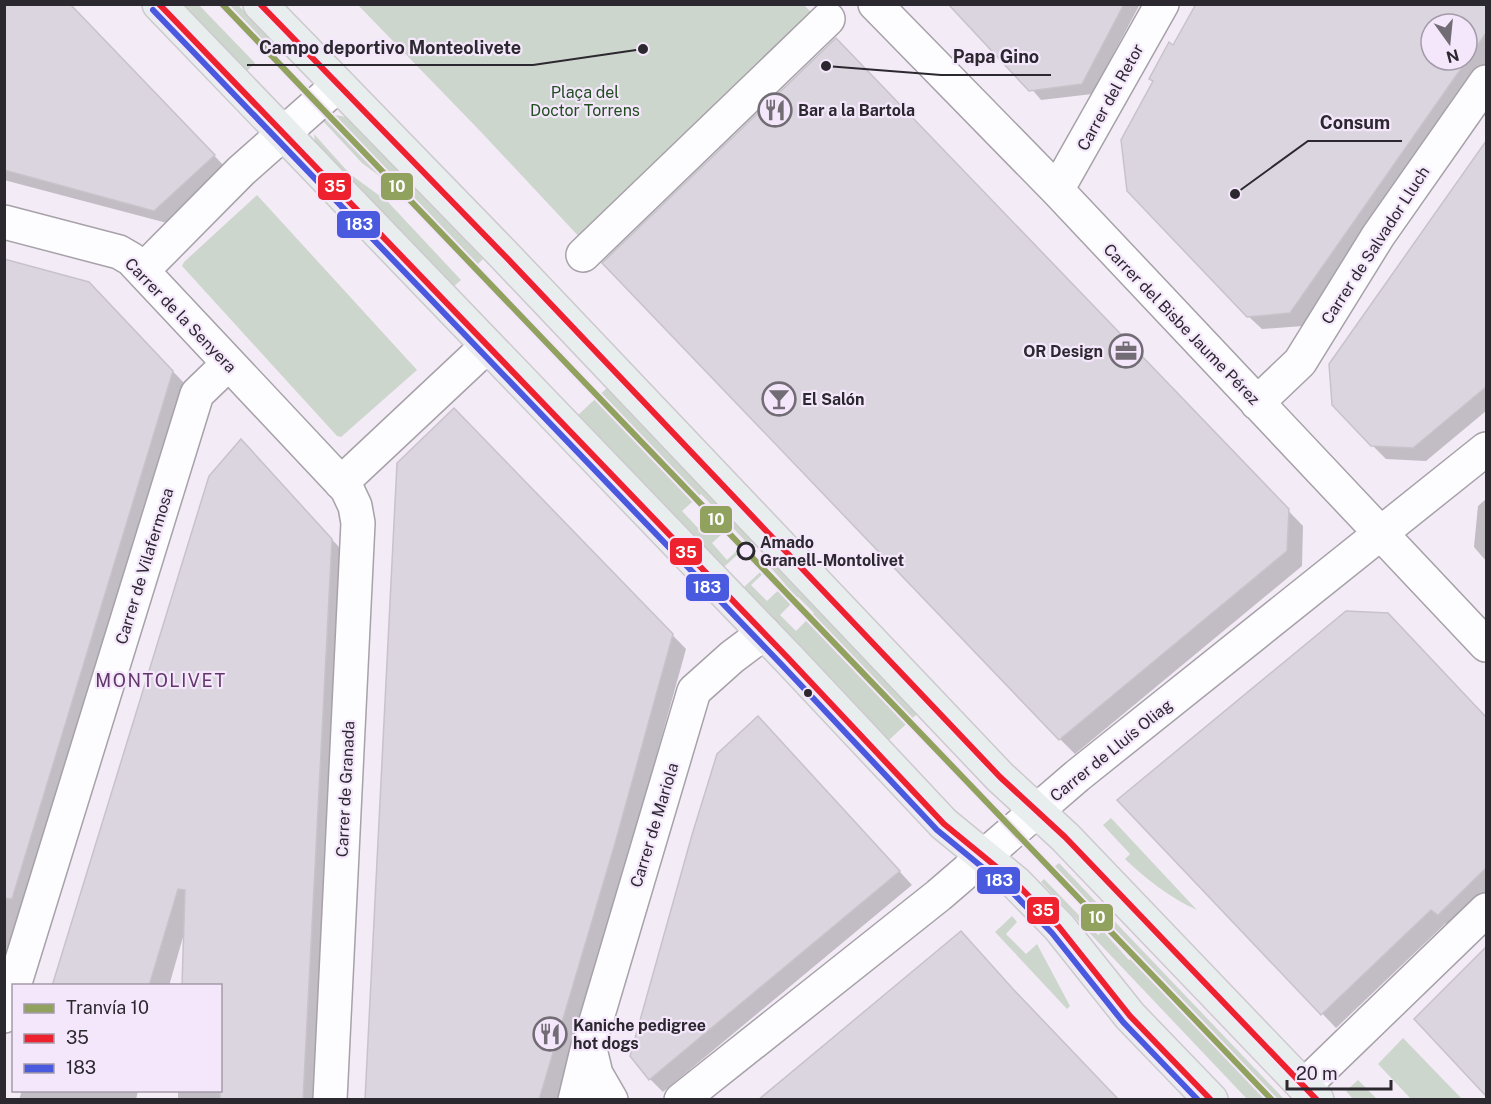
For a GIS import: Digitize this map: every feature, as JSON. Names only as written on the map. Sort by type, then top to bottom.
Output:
[{"type":"main road","points":[[159,4],[764,633],[944,824],[1016,883],[1059,927],[1130,1016],[1211,1100]]},
{"type":"main road","points":[[260,4],[513,264],[1000,777],[1073,846],[1311,1093]]},
{"type":"street","name":"Carrer del Retor","points":[[1057,190],[1161,4]]},
{"type":"street","name":"Carrer del Bisbe Jaume Pérez","points":[[884,7],[1486,645]]},
{"type":"street","points":[[584,255],[828,19]]},
{"type":"street","name":"Carrer de Salvador Lluch","points":[[1257,403],[1300,362],[1378,236],[1486,82]]},
{"type":"street","points":[[142,270],[281,133],[338,85]]},
{"type":"street","name":"Carrer de la Senyera","points":[[4,222],[119,252],[131,259],[332,473]]},
{"type":"street","points":[[332,473],[487,346]]},
{"type":"street","name":"Carrer de Vilafermosa","points":[[15,984],[197,394],[228,364]]},
{"type":"street","name":"Carrer de Lluís Oliag","points":[[681,1100],[930,902],[1086,768],[1383,534],[1486,449]]},
{"type":"street","name":"Carrer de Granada","points":[[330,1100],[358,523],[355,506],[347,489],[332,473]]},
{"type":"street","name":"Carrer de Mariola","points":[[574,1100],[588,1045],[694,691],[732,657],[764,633]]},
{"type":"street","points":[[1311,1093],[1486,910]]},
{"type":"street","name":"Carrer de Vilafermosa","points":[[4,1016],[12,992]]},
{"type":"street","points":[[588,1045],[596,1074],[611,1100]]},
{"type":"green space","name":"Plaça del Doctor Torrens","points":[[803,4],[815,16],[582,240],[358,5]]},
{"type":"green space","points":[[181,5],[199,5],[255,63],[246,72]]},
{"type":"green space","points":[[221,5],[238,5],[275,43],[265,52]]},
{"type":"green space","points":[[332,115],[349,119],[483,259],[473,269],[400,191],[362,163],[322,120]]},
{"type":"green space","points":[[314,134],[350,174],[388,202],[461,280],[453,287],[322,152],[315,142]]},
{"type":"green space","points":[[257,195],[417,370],[341,437],[337,436],[182,266]]},
{"type":"green space","points":[[608,387],[752,541],[724,567],[577,416]],"holes":[[[701,494],[716,510],[698,528],[682,511]],[[731,526],[746,542],[727,560],[712,543]]]},
{"type":"green space","points":[[771,562],[917,714],[889,740],[743,588]],"holes":[[[770,567],[785,584],[767,601],[751,585]],[[798,597],[814,613],[796,631],[780,615]]]},
{"type":"green space","points":[[1111,818],[1197,910],[1159,888],[1125,859],[1130,854],[1103,825]]},
{"type":"green space","points":[[1059,863],[1284,1099],[1247,1099],[1041,882],[1044,879],[1098,935],[1103,931],[1129,960],[1136,954],[1054,867]]},
{"type":"green space","points":[[1012,916],[1017,922],[1006,934],[1026,954],[1037,944],[1070,1006],[1067,1009],[995,932]]},
{"type":"green space","points":[[1403,1038],[1462,1099],[1411,1099],[1378,1064]]},
{"type":"green space","points":[[1358,1080],[1377,1099],[1353,1099],[1346,1091]]},
{"type":"building","points":[[4,4],[70,4],[215,155],[154,211],[4,170]]},
{"type":"building","points":[[948,4],[1124,4],[1082,84],[1029,91]]},
{"type":"building","points":[[1196,4],[1486,4],[1486,33],[1479,43],[1479,12],[1419,12],[1419,72],[1459,72],[1290,313],[1247,317],[1127,191],[1121,140],[1153,81],[1149,79],[1169,42],[1173,45]]},
{"type":"building","points":[[836,38],[1289,509],[1287,551],[1059,740],[602,263]]},
{"type":"building","points":[[1486,141],[1486,387],[1413,448],[1371,446],[1332,405],[1329,364]]},
{"type":"building","points":[[4,259],[89,282],[173,371],[12,899],[4,898]]},
{"type":"building","points":[[454,408],[673,634],[614,847],[539,1100],[365,1100],[397,463]]},
{"type":"building","points":[[241,439],[332,539],[303,1100],[220,1100],[220,1092],[222,1092],[222,984],[182,984],[185,890],[178,889],[150,984],[53,984],[209,476]]},
{"type":"building","points":[[1346,611],[1388,613],[1486,717],[1486,868],[1438,915],[1431,910],[1321,1015],[1117,800]]},
{"type":"building","points":[[758,716],[900,871],[649,1080],[630,1056],[692,835],[717,754]]},
{"type":"building","points":[[961,931],[1119,1100],[758,1100]]},
{"type":"building","points":[[1486,947],[1486,1096],[1414,1019]]},
{"type":"tram line","name":"10","points":[[222,4],[1272,1100]]},
{"type":"transit line","name":"35","points":[[159,4],[788,658],[944,824],[1016,883],[1059,927],[1130,1016],[1211,1100]]},
{"type":"transit line","name":"35","points":[[260,4],[505,256],[1000,777],[1065,837],[1317,1100]]},
{"type":"transit line","name":"183","points":[[153,10],[781,664],[937,830],[1010,890],[1052,933],[1123,1022],[1198,1100]]},
{"type":"place","name":"Campo deportivo Monteolivete","points":[[643,49]]},
{"type":"place","name":"Papa Gino","points":[[826,66]]},
{"type":"place","name":"Bar a la Bartola","points":[[775,110]]},
{"type":"place","name":"Consum","points":[[1235,194]]},
{"type":"place","name":"OR Design","points":[[1126,351]]},
{"type":"place","name":"El Salón","points":[[779,399]]},
{"type":"place","name":"Amado Granell-Montolivet","points":[[746,551]]},
{"type":"place","name":"Kaniche pedigree hot dogs","points":[[550,1034]]},
{"type":"district","name":"MONTOLIVET","points":[[161,681]]}]
